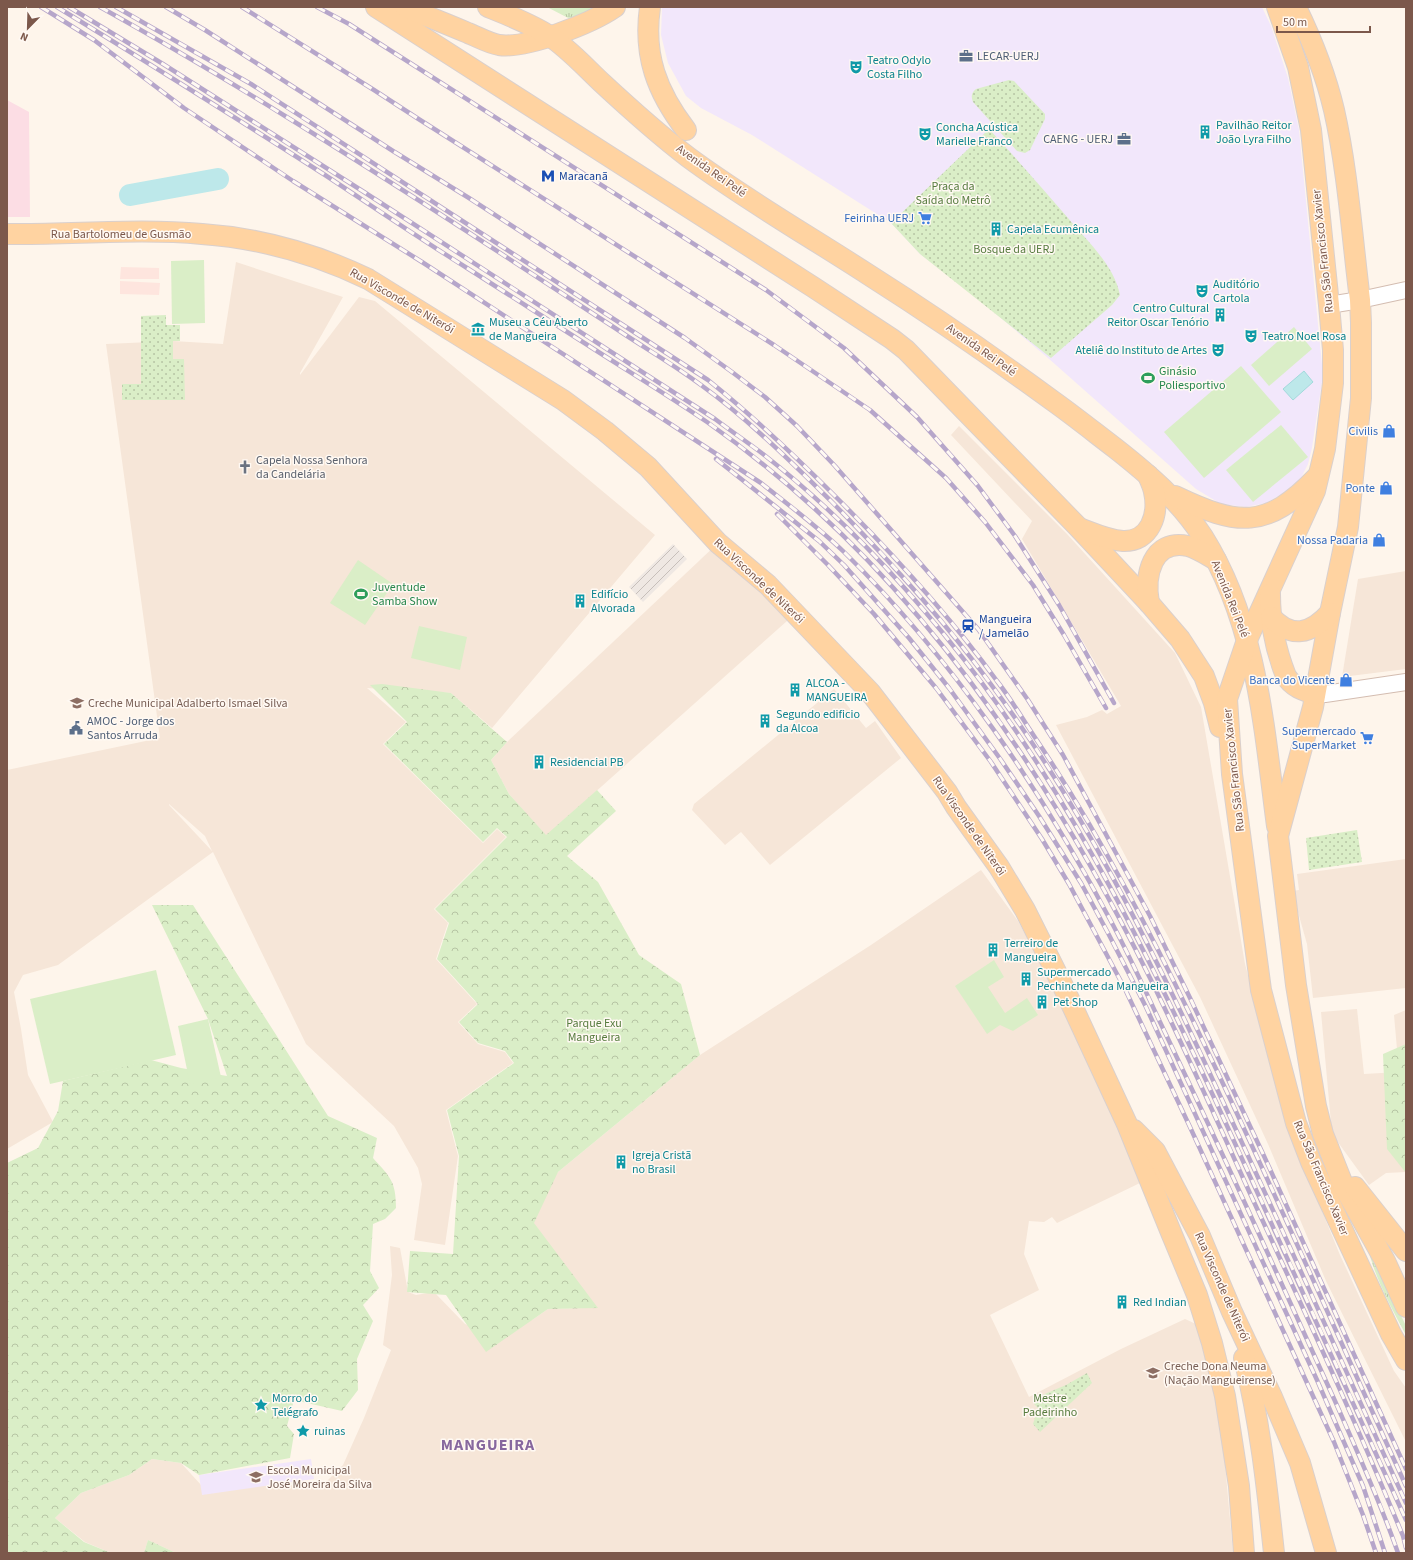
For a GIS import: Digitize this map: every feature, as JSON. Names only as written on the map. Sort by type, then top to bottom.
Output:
[{"type":"main road","points":[[376,7],[556,121],[892,339],[919,362],[1078,527],[1149,603],[1180,639],[1204,676],[1214,703],[1232,774]]},
{"type":"main road","points":[[405,7],[499,45],[521,44],[550,36],[605,14],[615,7]]},
{"type":"main road","name":"Avenida Rei Pelé","points":[[488,7],[530,25],[550,36],[577,57],[604,85],[687,156],[732,188],[873,277],[982,349],[1077,418],[1147,474],[1168,493],[1189,517],[1203,537],[1216,560],[1236,606],[1247,640],[1260,700],[1278,836]]},
{"type":"main road","points":[[650,7],[648,45],[655,78],[670,108],[686,130]]},
{"type":"main road","name":"Rua São Francisco Xavier","points":[[1277,7],[1298,66],[1311,130],[1333,350],[1333,383],[1325,449],[1320,474],[1310,504],[1247,640],[1227,698],[1232,774],[1261,990],[1296,1122],[1311,1162],[1391,1334],[1406,1360]]},
{"type":"main road","name":"Rua São Francisco Xavier","points":[[1296,7],[1310,37],[1333,109],[1343,156],[1360,300],[1361,323],[1361,398],[1348,527],[1330,613],[1313,707],[1278,836],[1296,985],[1312,1087],[1323,1134],[1334,1159]]},
{"type":"main road","name":"Rua Bartolomeu de Gusmão","points":[[7,234],[174,232],[234,237]]},
{"type":"main road","name":"Rua Visconde de Niterói","points":[[234,237],[299,252],[368,278],[563,400],[605,431],[648,468],[718,543],[768,585],[790,607],[870,692],[947,792],[999,868],[1028,916],[1062,984],[1127,1124],[1197,1295],[1212,1344],[1225,1396],[1239,1486],[1244,1553]]},
{"type":"main road","points":[[1078,527],[1097,535],[1124,541],[1136,539],[1145,534],[1155,517],[1156,504],[1154,491],[1147,474]]},
{"type":"main road","points":[[1168,493],[1204,510],[1223,516],[1254,518],[1286,506],[1299,496],[1320,474]]},
{"type":"main road","points":[[1149,603],[1147,589],[1150,568],[1154,559],[1164,550],[1176,546],[1188,546],[1200,550],[1216,560]]},
{"type":"main road","points":[[1270,590],[1271,617],[1276,645],[1284,671],[1289,681],[1305,691],[1315,694]]},
{"type":"main road","points":[[1271,617],[1279,626],[1296,632],[1314,628],[1330,613]]},
{"type":"main road","name":"Rua Visconde de Niterói","points":[[1127,1124],[1155,1152],[1200,1236],[1232,1312],[1272,1397],[1300,1463],[1326,1553]]},
{"type":"main road","points":[[1334,1159],[1406,1251]]},
{"type":"main road","points":[[1334,1159],[1338,1174],[1344,1187],[1382,1254],[1406,1307]]},
{"type":"main road","points":[[1177,1247],[1188,1239],[1200,1236]]},
{"type":"main road","points":[[1232,1312],[1252,1390],[1266,1471],[1274,1553]]},
{"type":"street","points":[[1329,305],[1406,290]]},
{"type":"street","points":[[1315,694],[1325,694],[1406,682]]},
{"type":"shaded area","points":[[662,7],[1262,7],[1271,26],[1288,78],[1299,130],[1323,375],[1312,448],[1308,464],[1301,478],[1283,493],[1266,503],[1246,507],[1221,504],[1196,489],[1048,358],[976,297],[920,254],[891,223],[752,135],[701,108],[686,96],[668,63],[661,35]]},
{"type":"shaded area","points":[[7,100],[29,112],[30,217],[7,217]]},
{"type":"shaded area","points":[[236,262],[343,297],[300,375],[359,297],[375,301],[655,535],[492,728],[451,693],[367,688],[406,722],[383,744],[483,843],[497,829],[506,837],[434,909],[448,923],[436,959],[477,1004],[458,1022],[478,1044],[505,1052],[513,1063],[446,1110],[458,1156],[445,1245],[414,1240],[422,1184],[418,1168],[394,1126],[306,1044],[213,852],[58,965],[23,975],[14,992],[28,1075],[53,1122],[7,1149],[7,770],[160,738],[106,344],[173,341],[223,344]],"holes":[[[169,804],[205,836],[212,851]]]},
{"type":"shaded area","points":[[121,267],[159,268],[159,279],[120,279]]},
{"type":"shaded area","points":[[120,281],[160,283],[159,295],[120,294]]},
{"type":"shaded area","points":[[959,426],[1067,534],[1175,653],[1201,707],[1245,964],[1288,1128],[1340,1255],[1394,1371],[1406,1388],[1406,1442],[1326,1281],[1268,1144],[1200,997],[1056,725],[1087,717],[1102,710],[1107,714],[1121,706],[1022,539],[1032,521],[951,435]]},
{"type":"shaded area","points":[[718,543],[796,613],[546,836],[509,794],[491,760],[507,742]]},
{"type":"shaded area","points":[[673,544],[687,559],[643,602],[629,587]]},
{"type":"shaded area","points":[[1406,571],[1406,669],[1342,677],[1358,579]]},
{"type":"shaded area","points":[[834,689],[866,728],[875,721],[901,758],[770,865],[741,832],[725,845],[692,810],[694,804]]},
{"type":"shaded area","points":[[1406,859],[1406,988],[1313,998],[1307,944],[1292,891],[1299,890],[1297,874]]},
{"type":"shaded area","points":[[981,870],[1018,921],[1065,1008],[1095,1071],[1140,1183],[1057,1223],[1052,1217],[1044,1222],[1029,1221],[1024,1254],[1039,1290],[990,1315],[1029,1397],[1121,1349],[1185,1319],[1196,1324],[1211,1363],[1222,1430],[1233,1553],[176,1553],[148,1540],[144,1553],[111,1553],[85,1542],[55,1518],[81,1493],[129,1475],[152,1459],[181,1463],[202,1486],[323,1485],[343,1465],[364,1418],[391,1350],[383,1345],[392,1275],[390,1246],[400,1248],[408,1292],[416,1295],[434,1292],[465,1324],[471,1326],[532,1320],[548,1309],[586,1308],[510,1207],[558,1172],[700,1055],[871,945]]},
{"type":"shaded area","points":[[1357,1009],[1364,1074],[1399,1072],[1394,1015],[1406,1010],[1406,1172],[1386,1173],[1369,1185],[1332,1134],[1321,1012]]},
{"type":"shaded area","name":"Escola Municipal José Moreira da Silva","points":[[311,1459],[314,1479],[202,1495],[199,1475]]},
{"type":"green space","points":[[547,7],[601,7],[570,19]]},
{"type":"green space","points":[[1009,80],[1014,81],[1045,114],[1045,119],[1030,150],[1025,153],[1017,151],[973,102],[972,98],[972,94],[976,89]]},
{"type":"green space","name":"Bosque da UERJ","points":[[989,129],[1099,254],[1112,274],[1120,295],[1112,305],[1051,358],[920,254],[891,223]]},
{"type":"green space","points":[[204,260],[205,323],[172,324],[171,261]]},
{"type":"green space","points":[[166,315],[166,325],[180,325],[180,341],[173,341],[173,359],[184,359],[185,400],[122,400],[122,384],[141,384],[141,316]]},
{"type":"green space","points":[[1294,327],[1312,349],[1269,386],[1251,365]]},
{"type":"green space","points":[[1241,366],[1281,412],[1204,478],[1164,432]]},
{"type":"green space","points":[[1281,425],[1308,457],[1253,502],[1226,470]]},
{"type":"green space","name":"Juventude Samba Show","points":[[358,560],[393,584],[365,625],[330,603]]},
{"type":"green space","points":[[419,626],[467,637],[460,670],[411,658]]},
{"type":"green space","name":"Parque Exu Mangueira","points":[[382,684],[451,693],[507,742],[491,760],[509,794],[546,835],[597,790],[616,811],[567,856],[598,882],[639,955],[681,984],[700,1055],[558,1172],[534,1223],[598,1308],[548,1309],[486,1352],[446,1295],[407,1292],[410,1251],[453,1254],[459,1156],[447,1110],[514,1063],[505,1051],[478,1043],[459,1022],[478,1004],[437,959],[449,923],[435,909],[507,837],[497,828],[483,842],[384,744],[407,722],[370,685]]},
{"type":"green space","points":[[1357,830],[1362,862],[1309,870],[1306,838]]},
{"type":"green space","points":[[152,905],[193,905],[328,1116],[377,1138],[373,1158],[391,1180],[395,1191],[396,1208],[385,1219],[373,1224],[370,1271],[379,1288],[363,1305],[373,1321],[357,1359],[358,1390],[342,1411],[294,1400],[287,1426],[294,1434],[290,1458],[199,1475],[181,1463],[152,1459],[129,1475],[81,1493],[55,1518],[84,1542],[111,1553],[7,1553],[7,1163],[38,1148],[58,1111],[63,1081],[151,1060],[181,1068],[227,1076],[208,1019]]},
{"type":"green space","points":[[994,960],[1004,977],[988,987],[1005,1013],[1027,998],[1038,1015],[1013,1031],[1000,1025],[987,1034],[955,986]]},
{"type":"green space","points":[[156,970],[176,1055],[50,1084],[30,999]]},
{"type":"green space","points":[[208,1019],[221,1077],[190,1084],[178,1026]]},
{"type":"green space","points":[[1406,1044],[1406,1173],[1387,1149],[1383,1054]]},
{"type":"green space","points":[[1367,1244],[1406,1326],[1406,1335],[1378,1279]]},
{"type":"green space","name":"Mestre Padeirinho","points":[[1087,1373],[1092,1383],[1040,1432],[1033,1424],[1038,1408],[1034,1404],[1040,1396],[1066,1385]]},
{"type":"green space","points":[[148,1540],[176,1553],[144,1553]]},
{"type":"water","points":[[1304,371],[1313,382],[1293,400],[1283,389]]},
{"type":"waterway","points":[[130,195],[218,179]]},
{"type":"railway","points":[[41,7],[94,40],[184,108],[293,181],[422,262],[761,483],[814,525],[844,552],[884,593],[922,636],[993,728],[1026,776],[1086,875],[1119,937],[1219,1147],[1335,1401],[1376,1495],[1398,1553]]},
{"type":"railway","points":[[57,7],[325,175],[431,245],[707,422],[762,463],[814,508],[866,558],[914,612],[960,668],[1003,727],[1044,788],[1082,851],[1117,914],[1175,1030],[1308,1318],[1385,1492],[1403,1536],[1406,1548]]},
{"type":"railway","points":[[69,7],[163,64],[364,192],[715,419],[794,479],[852,533],[907,591],[958,652],[1019,735],[1086,843],[1117,899],[1201,1071],[1406,1520]]},
{"type":"railway","points":[[100,7],[240,88],[332,145],[690,377],[735,412],[800,470],[872,543],[912,587],[969,655],[1021,727],[1054,776],[1113,879],[1141,931],[1193,1037],[1406,1503]]},
{"type":"railway","points":[[116,7],[251,84],[708,380],[757,422],[804,466],[857,518],[920,586],[960,632],[1012,702],[1082,812],[1148,930],[1233,1104],[1406,1486]]},
{"type":"railway","points":[[166,7],[205,30],[469,198],[685,338],[765,397],[797,426],[835,466],[978,629],[1028,700],[1063,755],[1150,916],[1264,1156],[1406,1469]]},
{"type":"railway","points":[[242,7],[774,345],[870,410],[946,478],[985,522],[1033,585],[1106,708]]},
{"type":"railway","points":[[317,7],[349,24],[766,290],[844,348],[917,417],[978,486],[1015,536],[1059,605],[1114,703]]},
{"type":"railway","points":[[716,459],[819,541],[844,565],[909,638],[949,688],[1001,760],[1039,816],[1081,883],[1146,1007],[1317,1380],[1363,1486],[1385,1553]]},
{"type":"railway","points":[[777,514],[874,614],[936,688],[991,762],[1042,839],[1069,884],[1125,989],[1190,1127],[1334,1442],[1363,1515],[1376,1553]]},
{"type":"place","name":"LECAR-UERJ","points":[[966,56]]},
{"type":"place","name":"Teatro Odylo Costa Filho","points":[[856,67]]},
{"type":"place","name":"Pavilhão Reitor João Lyra Filho","points":[[1205,132]]},
{"type":"place","name":"Concha Acústica Marielle Franco","points":[[925,134]]},
{"type":"place","name":"CAENG - UERJ","points":[[1124,139]]},
{"type":"place","name":"Maracanã","points":[[548,176]]},
{"type":"place","name":"Feirinha UERJ","points":[[925,218]]},
{"type":"place","name":"Capela Ecumênica","points":[[996,229]]},
{"type":"place","name":"Auditório Cartola","points":[[1202,291]]},
{"type":"place","name":"Centro Cultural Reitor Oscar Tenório","points":[[1220,315]]},
{"type":"place","name":"Museu a Céu Aberto de Mangueira","points":[[478,329]]},
{"type":"place","name":"Teatro Noel Rosa","points":[[1251,336]]},
{"type":"place","name":"Ateliê do Instituto de Artes","points":[[1218,350]]},
{"type":"place","name":"Ginásio Poliesportivo","points":[[1148,378]]},
{"type":"place","name":"Civilis","points":[[1389,431]]},
{"type":"place","name":"Capela Nossa Senhora da Candelária","points":[[245,467]]},
{"type":"place","name":"Ponte","points":[[1386,488]]},
{"type":"place","name":"Nossa Padaria","points":[[1379,540]]},
{"type":"place","name":"Juventude Samba Show","points":[[361,594]]},
{"type":"place","name":"Edifício Alvorada","points":[[580,601]]},
{"type":"place","name":"Mangueira / Jamelão","points":[[968,626]]},
{"type":"place","name":"Banca do Vicente","points":[[1346,680]]},
{"type":"place","name":"ALCOA - MANGUEIRA","points":[[795,690]]},
{"type":"place","name":"Creche Municipal Adalberto Ismael Silva","points":[[77,703]]},
{"type":"place","name":"Segundo edificio da Alcoa","points":[[765,721]]},
{"type":"place","name":"AMOC - Jorge dos Santos Arruda","points":[[76,728]]},
{"type":"place","name":"Supermercado SuperMarket","points":[[1367,738]]},
{"type":"place","name":"Residencial PB","points":[[539,762]]},
{"type":"place","name":"Terreiro de Mangueira","points":[[993,950]]},
{"type":"place","name":"Supermercado Pechinchete da Mangueira","points":[[1026,979]]},
{"type":"place","name":"Pet Shop","points":[[1042,1002]]},
{"type":"place","name":"Igreja Cristã no Brasil","points":[[621,1162]]},
{"type":"place","name":"Red Indian","points":[[1122,1302]]},
{"type":"place","name":"Creche Dona Neuma (Nação Mangueirense)","points":[[1153,1373]]},
{"type":"place","name":"Morro do Telégrafo","points":[[261,1405]]},
{"type":"place","name":"ruinas","points":[[303,1431]]},
{"type":"place","name":"Escola Municipal José Moreira da Silva","points":[[256,1477]]},
{"type":"district","name":"MANGUEIRA","points":[[488,1445]]},
{"type":"park label","name":"Praça da Saída do Metrô","points":[[953,193]]}]
